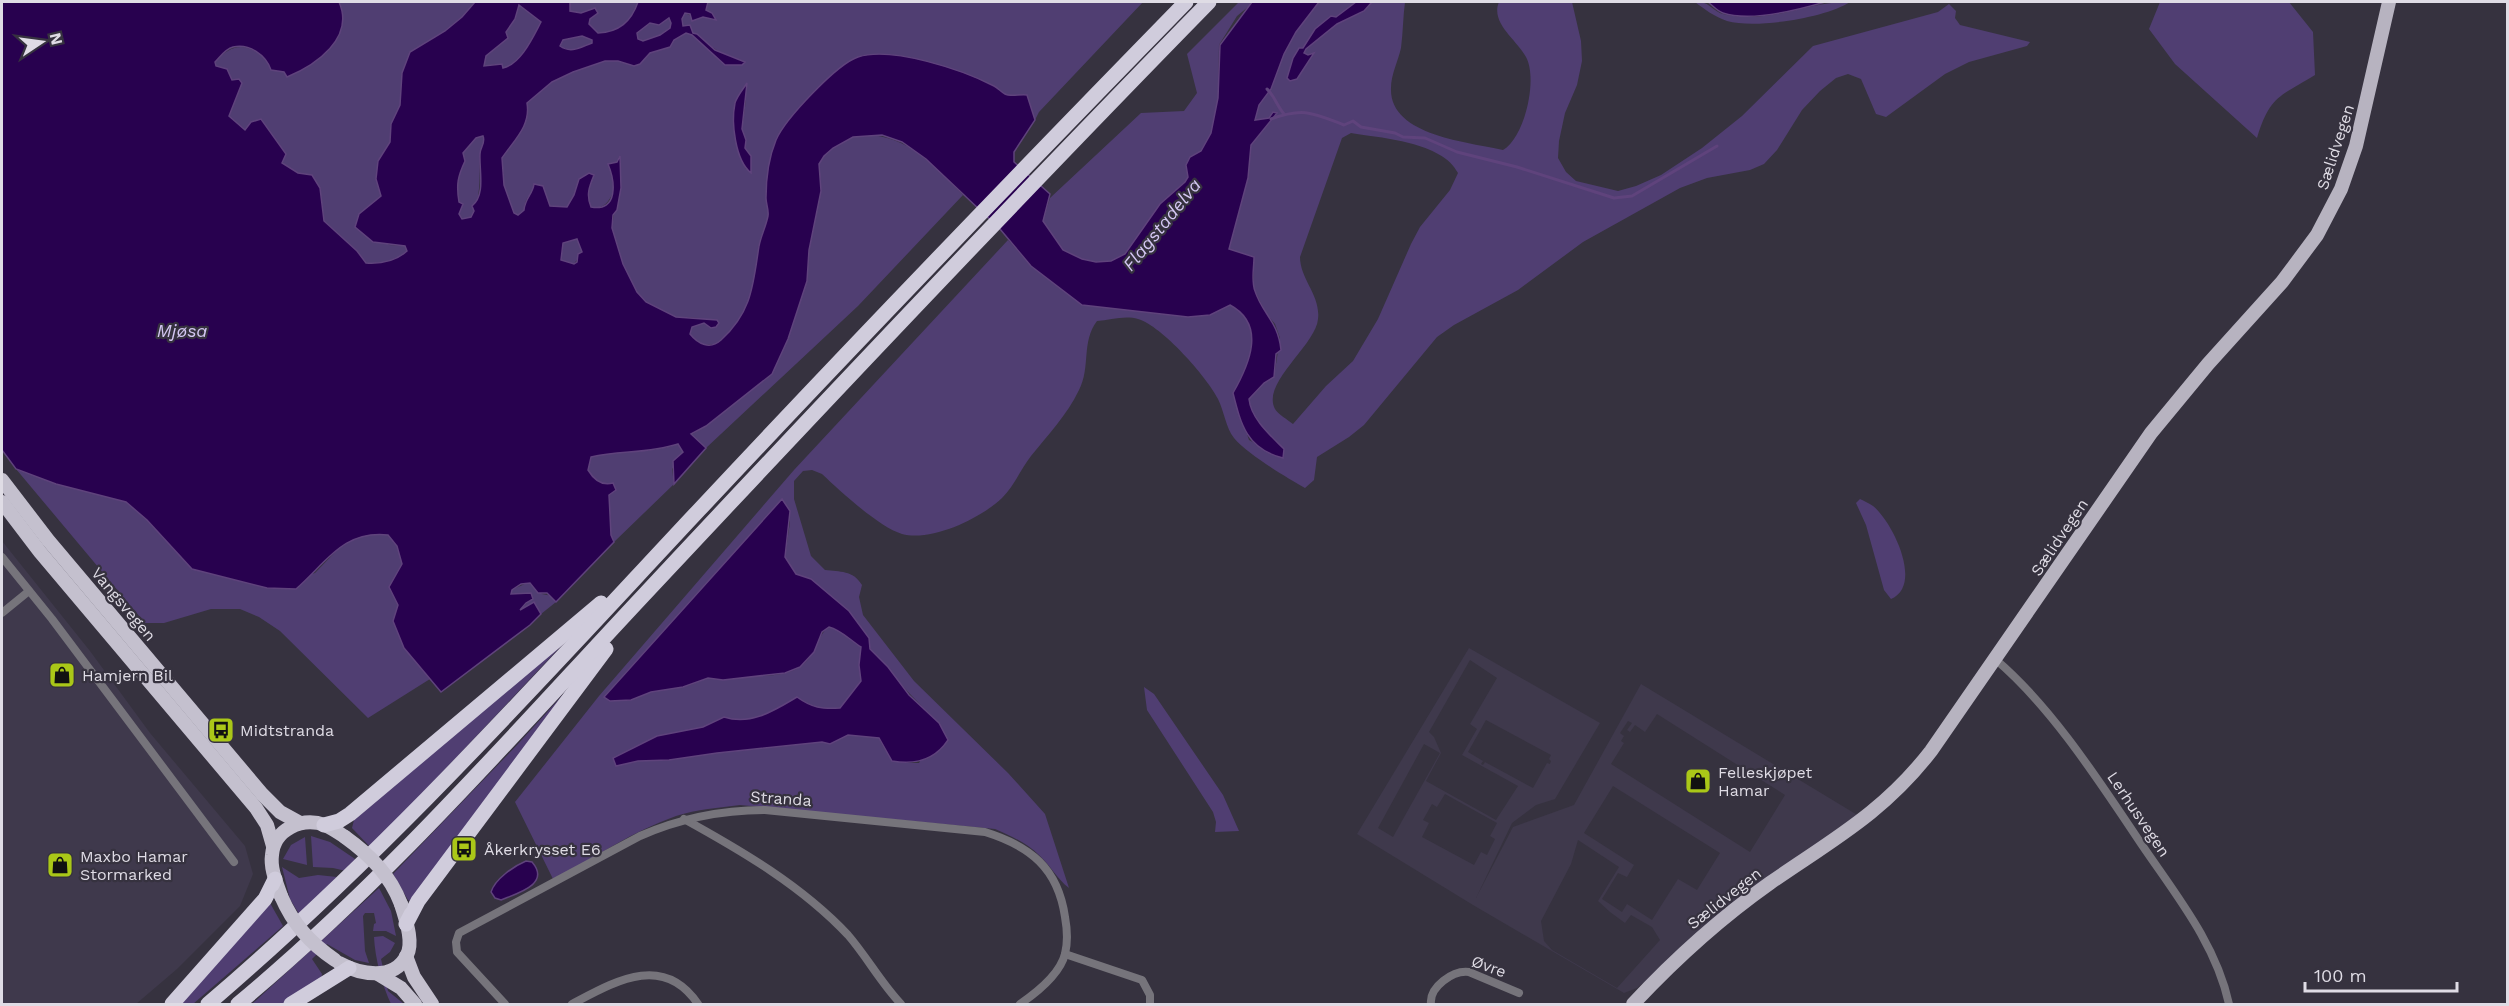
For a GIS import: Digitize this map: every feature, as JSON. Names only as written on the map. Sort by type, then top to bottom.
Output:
[{"type":"highway","points":[[208,1005],[379,848],[438,789],[971,223],[1186,2]]},
{"type":"highway","points":[[238,1005],[315,936],[463,791],[983,235],[1209,2]]},
{"type":"highway","name":"Vangsvegen","points":[[2,480],[54,547],[262,795],[280,812],[300,823]]},
{"type":"highway","name":"Vangsvegen","points":[[2,502],[40,552],[256,808],[267,825],[273,846]]},
{"type":"highway","points":[[324,825],[345,837],[377,864],[392,884],[401,904],[409,943],[406,956],[396,967],[378,974],[367,974],[349,968],[317,947],[300,930],[281,896],[275,879],[272,860],[273,846],[286,830],[300,823],[324,825],[339,821],[350,814],[582,619],[629,585]]},
{"type":"highway","points":[[406,924],[418,901],[628,621],[642,597]]},
{"type":"highway","points":[[172,1005],[265,899],[275,879]]},
{"type":"highway","points":[[406,956],[414,977],[432,1005]]},
{"type":"highway","points":[[291,1005],[349,968]]},
{"type":"highway","points":[[378,974],[401,988],[415,1005]]},
{"type":"main road","name":"Sælidvegen","points":[[1633,1005],[1664,970],[1721,919],[1870,815],[1902,786],[1931,751],[2151,433],[2208,364],[2282,282],[2317,235],[2341,189],[2356,146],[2389,2]]},
{"type":"street","points":[[2,557],[234,862]]},
{"type":"street","points":[[2,613],[29,591]]},
{"type":"street","name":"Lerhusvegen","points":[[1995,659],[2033,695],[2127,821],[2205,940],[2222,977],[2229,1005]]},
{"type":"street","name":"Stranda","points":[[506,1005],[457,952],[457,938],[470,926],[513,906],[640,836],[684,819],[733,810],[765,810],[985,832],[1003,837],[1029,851],[1040,860],[1050,875],[1059,892],[1064,909],[1065,954]]},
{"type":"street","points":[[684,819],[750,856],[812,902],[846,933],[901,1005]]},
{"type":"street","points":[[1020,1005],[1045,983],[1065,954],[1142,980],[1150,995],[1150,1005]]},
{"type":"street","name":"Øvre","points":[[1431,1005],[1430,998],[1436,990],[1454,973],[1461,971],[1469,972],[1519,993]]},
{"type":"street","points":[[572,1005],[616,981],[644,975],[681,986],[698,1005]]},
{"type":"shaded area","points":[[339,2],[475,2],[445,31],[410,52],[402,73],[400,105],[391,124],[390,142],[378,161],[376,179],[381,196],[359,214],[389,245],[405,246],[407,251],[403,254],[383,262],[366,263],[357,251],[324,221],[320,188],[312,175],[300,174],[282,163],[229,116],[232,80],[216,66],[215,62],[228,51],[240,47],[253,50],[268,60],[341,21],[342,9]]},
{"type":"shaded area","points":[[570,2],[649,2],[648,4],[638,3],[628,21],[618,28],[597,33],[589,24],[590,19],[581,13],[569,11]]},
{"type":"shaded area","points":[[708,2],[1143,2],[1039,112],[1035,120],[1027,95],[1006,96],[994,86],[976,79],[893,55],[825,83],[793,116],[777,137],[773,148],[766,200],[769,214],[759,244],[754,286],[745,311],[733,329],[716,344],[703,345],[690,335],[692,327],[705,323],[699,318],[676,317],[645,302],[637,292],[623,264],[612,228],[620,175],[619,157],[617,162],[609,164],[615,188],[609,200],[600,207],[591,207],[589,203],[589,191],[594,175],[579,179],[567,207],[550,207],[543,187],[529,195],[524,210],[518,215],[514,213],[504,185],[502,158],[524,126],[528,111],[527,103],[552,82],[573,72],[605,61],[618,61],[634,66],[640,64],[650,53],[670,47],[674,40],[686,33],[692,35],[725,65],[744,62],[720,52],[683,26],[682,19],[685,13],[697,19],[703,17],[715,20],[706,10]],"holes":[[[746,100],[742,129],[746,169],[737,144],[735,120],[735,102]]]},
{"type":"shaded area","points":[[1239,2],[1254,2],[1237,16],[1219,45],[1218,98],[1211,133],[1201,151],[1190,157],[1186,165],[1188,177],[1185,182],[1160,204],[1125,254],[1111,261],[1096,262],[1082,259],[1063,250],[1043,221],[1050,198],[1141,113],[1184,111],[1197,93],[1187,54]]},
{"type":"shaded area","points":[[1319,2],[1405,2],[1401,48],[1391,83],[1394,104],[1403,117],[1417,127],[1452,140],[1503,150],[1518,133],[1523,121],[1531,79],[1526,57],[1498,17],[1499,2],[1572,2],[1581,41],[1582,61],[1577,85],[1565,113],[1558,158],[1566,172],[1576,181],[1618,191],[1661,175],[1702,148],[1742,116],[1813,46],[1938,12],[1949,4],[1956,11],[1955,18],[1960,25],[2030,42],[2027,46],[1969,62],[1945,74],[1886,117],[1876,114],[1861,79],[1848,74],[1836,78],[1802,110],[1777,150],[1764,164],[1750,170],[1707,178],[1680,188],[1583,242],[1518,290],[1454,325],[1437,337],[1364,425],[1317,457],[1314,480],[1305,488],[1267,465],[1240,444],[1229,429],[1218,399],[1183,353],[1159,331],[1138,319],[1128,317],[1097,321],[1089,337],[1083,381],[1069,408],[1031,456],[1002,498],[969,520],[927,535],[902,534],[871,516],[822,474],[812,470],[803,471],[794,481],[794,499],[811,556],[825,570],[850,574],[858,580],[862,585],[859,597],[863,615],[914,681],[1008,773],[1045,814],[1069,888],[1035,851],[1019,840],[995,829],[740,805],[692,812],[660,822],[554,881],[515,802],[599,696],[794,470],[1008,240],[1031,266],[1083,305],[1188,317],[1210,315],[1230,305],[1241,313],[1248,323],[1251,346],[1249,358],[1233,393],[1249,440],[1283,458],[1284,449],[1257,420],[1249,399],[1264,383],[1274,377],[1280,338],[1275,324],[1266,313],[1254,289],[1254,258],[1229,249],[1248,178],[1251,145],[1277,113],[1269,118],[1255,120],[1259,105],[1271,89],[1284,54],[1296,32]],"holes":[[[1351,133],[1410,143],[1425,148],[1439,154],[1458,173],[1450,190],[1420,227],[1378,319],[1353,361],[1326,386],[1293,424],[1276,411],[1273,399],[1282,376],[1315,329],[1318,319],[1314,295],[1303,273],[1300,257],[1342,138]],[[782,499],[790,522],[785,557],[796,574],[811,580],[819,587],[892,674],[939,723],[919,763],[899,761],[894,758],[886,751],[879,738],[848,735],[830,744],[822,742],[669,760],[638,761],[616,766],[657,736],[703,727],[724,717],[744,720],[753,718],[797,697],[817,707],[840,708],[861,681],[859,665],[861,647],[828,627],[805,663],[791,672],[719,676],[622,701],[604,697]]]},
{"type":"shaded area","points":[[1695,2],[1706,3],[1723,14],[1752,17],[1838,2],[1850,2],[1839,8],[1808,17],[1755,24],[1727,21]]},
{"type":"shaded area","points":[[2160,2],[2289,2],[2313,32],[2315,75],[2277,99],[2266,114],[2257,138],[2175,64],[2149,29]]},
{"type":"shaded area","points":[[519,4],[541,22],[530,42],[521,56],[509,66],[503,69],[501,64],[483,66],[486,56],[507,38],[506,32],[515,19]]},
{"type":"shaded area","points":[[669,18],[670,28],[660,35],[643,41],[638,39],[637,33],[644,27]]},
{"type":"shaded area","points":[[582,36],[593,40],[592,43],[572,50],[560,46],[563,40]]},
{"type":"shaded area","points":[[866,135],[895,140],[920,154],[963,195],[858,306],[706,448],[691,435],[706,426],[772,374],[788,339],[807,281],[809,250],[821,191],[819,164],[833,147],[853,137]]},
{"type":"shaded area","points":[[483,136],[477,202],[471,217],[463,219],[459,214],[457,175],[465,161],[463,153],[476,138]]},
{"type":"shaded area","points":[[577,239],[582,252],[574,264],[561,260],[563,243]]},
{"type":"shaded area","points":[[678,444],[684,452],[672,469],[674,484],[614,542],[611,535],[609,495],[616,490],[594,479],[588,470],[591,457]]},
{"type":"shaded area","points":[[16,469],[56,484],[126,502],[147,520],[192,569],[267,588],[315,573],[340,547],[358,536],[388,535],[397,546],[402,564],[389,587],[398,605],[404,648],[430,679],[368,718],[280,631],[259,617],[240,609],[211,609],[164,623],[145,623]]},
{"type":"shaded area","points":[[1860,499],[1873,506],[1881,514],[1896,538],[1902,553],[1905,581],[1900,592],[1891,599],[1884,590],[1866,525],[1856,503]]},
{"type":"shaded area","points":[[2,541],[90,651],[150,733],[245,846],[253,874],[240,906],[177,969],[136,1004],[2,1004]]},
{"type":"shaded area","points":[[527,583],[533,585],[542,594],[552,596],[556,602],[541,614],[535,605],[520,610],[530,600],[522,594],[511,594],[511,590]]},
{"type":"shaded area","points":[[565,642],[371,848],[352,828],[354,820]]},
{"type":"shaded area","points":[[1469,648],[1600,723],[1555,799],[1536,805],[1512,823],[1476,898],[1513,827],[1574,805],[1641,684],[1859,816],[1711,919],[1661,968],[1637,988],[1624,993],[1357,834]],"holes":[[[1470,660],[1497,678],[1470,724],[1477,729],[1462,755],[1518,786],[1496,820],[1426,781],[1441,753],[1434,737],[1429,732]],[[1657,714],[1785,795],[1750,852],[1611,764],[1624,743],[1621,741],[1624,736],[1620,733],[1628,721],[1632,723],[1627,730],[1630,732],[1635,725],[1645,732]],[[1486,720],[1551,755],[1550,764],[1547,763],[1533,788],[1485,762],[1481,764],[1483,761],[1468,752]],[[1424,744],[1440,753],[1393,837],[1378,828]],[[1613,786],[1720,853],[1697,890],[1678,879],[1652,920],[1627,904],[1622,912],[1602,899],[1618,873],[1627,877],[1634,865],[1584,833]],[[1445,794],[1497,823],[1490,836],[1495,839],[1487,855],[1481,852],[1474,865],[1422,837],[1429,823],[1423,820],[1432,804],[1437,807]],[[1578,840],[1619,867],[1598,901],[1625,923],[1631,915],[1652,927],[1660,940],[1617,988],[1552,950],[1544,941],[1541,921],[1571,864]]]},
{"type":"shaded area","points":[[579,677],[411,901],[408,900],[393,874]]},
{"type":"shaded area","points":[[1144,687],[1154,694],[1223,795],[1239,831],[1215,832],[1216,822],[1213,812],[1147,710]]},
{"type":"shaded area","points":[[311,836],[330,842],[358,861],[346,871],[313,867]]},
{"type":"shaded area","points":[[305,837],[307,865],[283,859],[291,845]]},
{"type":"shaded area","points":[[282,867],[299,878],[318,875],[337,877],[299,914],[290,899]]},
{"type":"shaded area","points":[[379,888],[391,911],[396,936],[386,931],[373,931],[376,923],[374,913],[365,913],[363,916],[365,951],[369,963],[355,960],[327,944],[312,959],[322,974],[321,980],[282,1004],[252,1004]]},
{"type":"shaded area","points":[[270,903],[283,926],[193,1004],[179,1004]]},
{"type":"shaded area","points":[[383,936],[395,943],[390,952],[381,959],[388,991],[404,1004],[391,1004],[382,980],[374,937]]},
{"type":"water","name":"Mjøsa","points":[[2,2],[339,2],[343,15],[342,27],[337,38],[320,57],[298,72],[287,77],[284,72],[271,70],[256,51],[239,46],[225,51],[215,62],[216,66],[227,69],[232,80],[239,79],[242,83],[229,116],[245,130],[251,122],[261,119],[286,154],[282,163],[298,173],[312,175],[320,188],[324,221],[357,251],[366,263],[372,263],[393,259],[407,251],[405,246],[373,242],[355,227],[359,214],[381,196],[376,179],[378,161],[390,142],[391,124],[400,105],[402,73],[410,52],[445,31],[475,2],[570,2],[570,11],[581,13],[595,8],[598,13],[590,19],[589,24],[598,33],[612,31],[623,25],[632,15],[638,2],[708,2],[706,10],[712,13],[716,20],[703,17],[692,21],[690,14],[685,13],[682,19],[683,26],[690,25],[693,33],[715,50],[745,62],[742,65],[725,65],[692,35],[686,33],[674,40],[670,47],[650,53],[640,64],[634,66],[618,61],[605,61],[573,72],[552,82],[527,103],[528,111],[524,126],[502,158],[504,185],[514,213],[518,215],[524,210],[534,184],[543,186],[550,206],[567,207],[579,179],[589,173],[594,175],[589,191],[591,207],[606,205],[613,194],[608,164],[617,162],[620,156],[621,188],[617,210],[613,215],[612,228],[623,264],[637,292],[646,302],[676,317],[717,320],[719,323],[716,327],[711,328],[704,323],[692,327],[690,334],[700,343],[713,345],[731,330],[749,297],[759,246],[768,216],[767,176],[776,140],[790,119],[813,93],[849,62],[872,54],[908,57],[964,73],[994,86],[1007,95],[1027,95],[1035,120],[1014,152],[1014,162],[1050,194],[1043,221],[1063,250],[1082,259],[1096,262],[1111,261],[1125,254],[1160,204],[1188,177],[1186,165],[1190,157],[1201,151],[1211,133],[1218,98],[1220,45],[1252,2],[1319,2],[1296,32],[1284,54],[1271,89],[1259,105],[1255,120],[1269,118],[1273,112],[1277,113],[1251,145],[1248,178],[1229,249],[1254,257],[1254,287],[1258,299],[1277,332],[1281,350],[1276,354],[1274,377],[1264,383],[1249,399],[1253,413],[1284,449],[1283,458],[1261,449],[1253,442],[1243,425],[1236,405],[1233,393],[1249,358],[1251,346],[1248,323],[1241,313],[1230,305],[1210,315],[1188,317],[1082,305],[1031,266],[1000,229],[926,159],[902,142],[882,135],[853,137],[833,148],[819,164],[821,191],[809,250],[807,281],[788,339],[772,374],[706,426],[691,434],[706,448],[674,484],[673,461],[683,452],[678,444],[591,457],[588,470],[590,474],[602,483],[613,483],[616,490],[609,495],[611,535],[614,542],[556,602],[547,593],[538,593],[530,583],[521,584],[512,590],[511,594],[531,593],[533,599],[520,610],[534,602],[541,614],[530,625],[441,692],[404,648],[393,621],[398,605],[389,587],[402,564],[397,546],[388,535],[372,535],[347,543],[326,559],[296,589],[267,588],[192,569],[147,520],[126,502],[56,484],[16,469],[2,450]],"holes":[[[519,5],[541,22],[526,49],[515,61],[503,68],[502,64],[484,66],[486,56],[508,38],[506,32],[515,19]],[[669,18],[670,28],[660,35],[643,41],[638,39],[637,33],[650,23],[659,25]],[[582,36],[592,40],[592,43],[576,49],[568,49],[560,46],[563,40]],[[483,136],[479,195],[472,206],[474,211],[471,217],[462,219],[459,214],[463,204],[459,202],[458,185],[465,161],[463,153],[476,138]],[[577,239],[582,252],[578,254],[577,262],[574,264],[561,260],[563,243]]]},
{"type":"water","points":[[1356,2],[1372,2],[1364,11],[1337,24],[1306,49],[1304,53],[1308,55],[1314,53],[1297,79],[1290,81],[1287,78],[1293,58],[1299,48],[1303,48],[1315,29],[1331,16],[1336,17]]},
{"type":"water","points":[[1708,2],[1825,2],[1788,11],[1747,16],[1723,13]]},
{"type":"water","points":[[747,83],[742,129],[746,140],[745,148],[751,156],[751,173],[741,159],[738,150],[734,120],[735,103]]},
{"type":"water","points":[[782,499],[790,511],[785,557],[796,574],[811,579],[849,611],[869,638],[870,649],[888,667],[909,695],[939,723],[948,740],[937,752],[923,760],[908,762],[892,761],[879,738],[848,735],[830,744],[822,742],[669,760],[638,761],[616,766],[613,758],[657,736],[703,727],[724,717],[744,720],[753,718],[797,697],[817,707],[840,708],[861,681],[859,665],[861,647],[829,627],[822,632],[814,652],[800,667],[785,673],[723,680],[708,678],[683,687],[651,692],[631,700],[610,701],[604,697]]},
{"type":"water","points":[[526,861],[532,862],[537,870],[538,876],[535,882],[523,891],[501,900],[495,898],[491,892],[496,882]]},
{"type":"waterway","points":[[1267,89],[1284,114]]},
{"type":"waterway","points":[[1271,119],[1300,112],[1344,125],[1353,121],[1361,127],[1395,133],[1403,137],[1425,138],[1457,152],[1517,167],[1614,198],[1632,196],[1717,146]]},
{"type":"place","name":"Hamjern Bil","points":[[62,675]]},
{"type":"place","name":"Midtstranda","points":[[221,730]]},
{"type":"place","name":"Felleskjøpet Hamar","points":[[1698,781]]},
{"type":"place","name":"Åkerkrysset E6","points":[[464,849]]},
{"type":"place","name":"Maxbo Hamar Stormarked","points":[[60,865]]},
{"type":"water label","name":"Flagstadelva","points":[[1162,225]]}]
